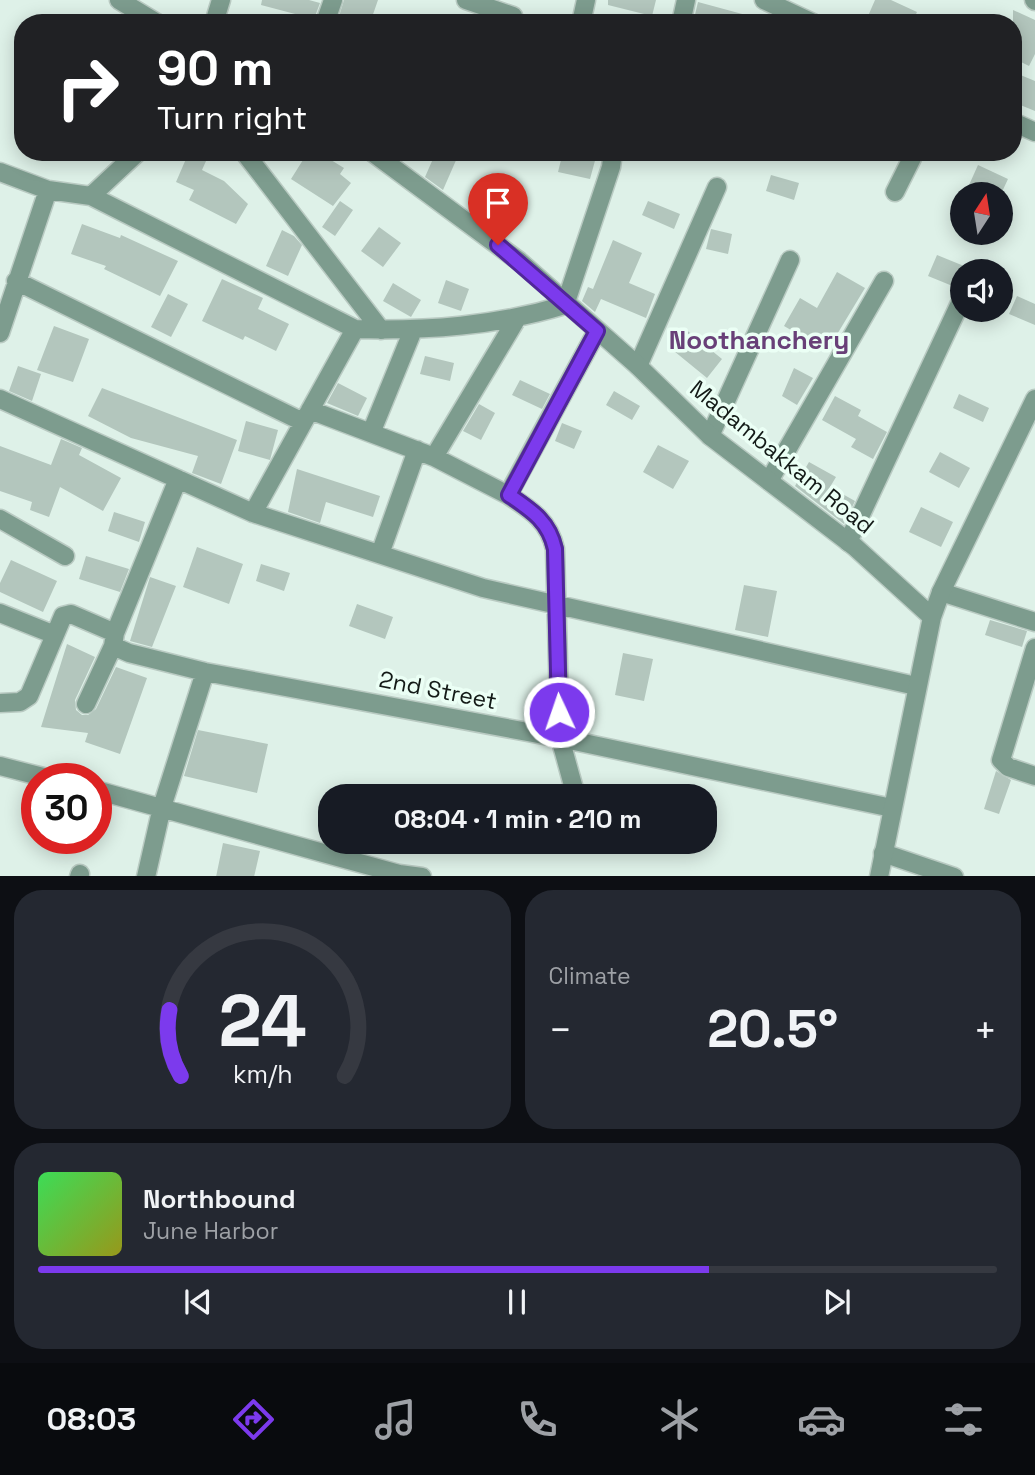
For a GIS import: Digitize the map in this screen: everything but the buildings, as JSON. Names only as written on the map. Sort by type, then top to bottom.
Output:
[{"type":"street","points":[[119,0],[142,14]]},
{"type":"street","points":[[466,0],[507,14]]},
{"type":"street","points":[[764,0],[799,7]]},
{"type":"street","points":[[90,196],[128,161]]},
{"type":"street","points":[[251,161],[381,330]]},
{"type":"street","name":"Madambakkam Road","points":[[384,161],[519,261],[565,305],[638,366],[710,436],[848,542],[932,617]]},
{"type":"street","points":[[0,172],[48,190],[90,196],[355,329],[413,330],[516,320],[565,305],[612,161]]},
{"type":"street","points":[[895,192],[910,161]]},
{"type":"street","points":[[638,366],[716,187]]},
{"type":"street","points":[[0,333],[6,297],[16,281],[48,190]]},
{"type":"street","points":[[710,436],[790,260]]},
{"type":"street","points":[[16,281],[307,416],[371,433],[426,454],[509,495],[535,513],[551,531],[555,549],[560,738],[573,784]]},
{"type":"street","points":[[769,481],[884,281]]},
{"type":"street","points":[[380,554],[426,454],[516,320]]},
{"type":"street","points":[[848,542],[951,322]]},
{"type":"street","points":[[253,513],[355,329]]},
{"type":"street","points":[[371,433],[413,330]]},
{"type":"street","points":[[509,495],[597,331]]},
{"type":"street","points":[[0,399],[253,513],[483,588],[916,686]]},
{"type":"street","points":[[879,876],[932,617],[941,592],[1035,399]]},
{"type":"street","points":[[86,704],[178,480]]},
{"type":"street","points":[[0,519],[65,556]]},
{"type":"street","points":[[941,592],[1035,622]]},
{"type":"street","points":[[0,613],[55,635],[29,696],[20,702],[0,703]]},
{"type":"street","name":"2nd Street","points":[[55,635],[66,614],[114,639],[129,653],[205,671],[560,738],[892,808]]},
{"type":"street","points":[[1035,648],[1001,761],[1008,767],[1035,776]]},
{"type":"street","points":[[146,876],[162,807],[205,671]]},
{"type":"street","points":[[0,765],[21,771]]},
{"type":"street","points":[[112,794],[398,875]]},
{"type":"street","points":[[883,853],[951,876]]},
{"type":"district","name":"Noothanchery","points":[[759,340]]},
{"type":"route","points":[[498,245],[597,331],[509,495],[535,513],[551,531],[555,549],[559,712]]}]
